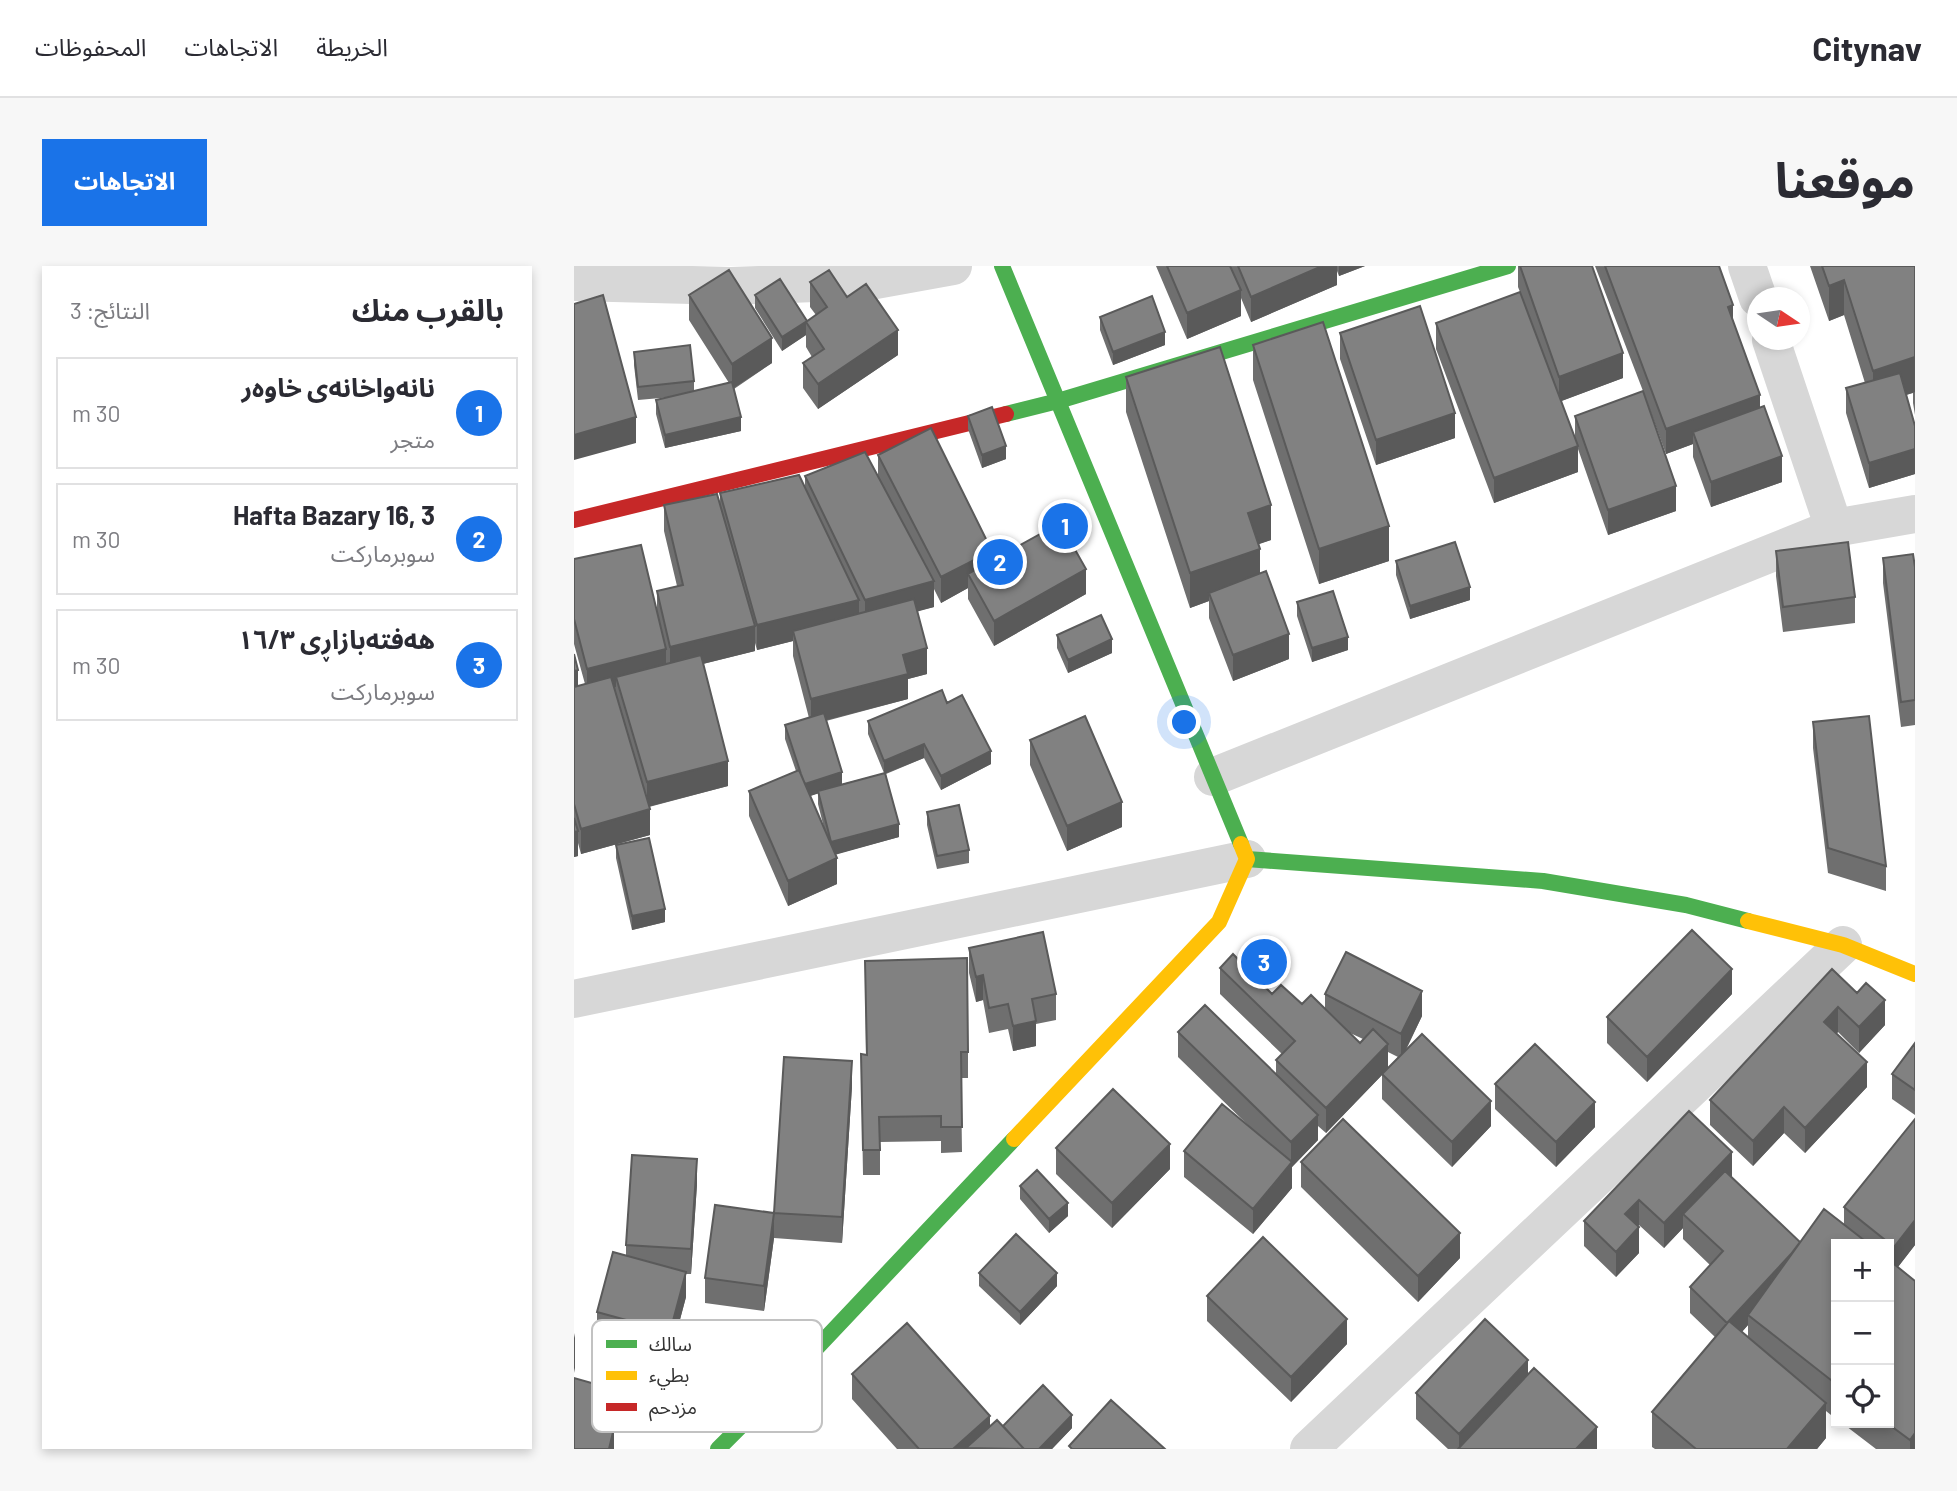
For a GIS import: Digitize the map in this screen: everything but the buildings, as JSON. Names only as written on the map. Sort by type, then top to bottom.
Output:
[{"type":"street","points":[[574,282],[731,286],[870,281],[953,266]]},
{"type":"street","points":[[822,1342],[1219,922],[1247,859],[1002,266]]},
{"type":"street","points":[[574,520],[1058,401],[1508,266]]},
{"type":"street","points":[[1747,266],[1754,287]]},
{"type":"street","points":[[1774,350],[1834,528]]},
{"type":"street","points":[[1213,777],[1834,528],[1915,514]]},
{"type":"street","points":[[574,999],[1247,859],[1543,881],[1686,905],[1843,945],[1915,974]]},
{"type":"street","points":[[1308,1449],[1843,945]]},
{"type":"street","points":[[718,1449],[735,1432]]},
{"type":"traffic: fast","points":[[1002,266],[1241,844]]},
{"type":"traffic: fast","points":[[1006,414],[1058,401],[1508,266]]},
{"type":"traffic: fast","points":[[1247,859],[1543,881],[1686,905],[1748,921]]},
{"type":"traffic: fast","points":[[822,1342],[1014,1139]]},
{"type":"traffic: fast","points":[[718,1449],[735,1432]]},
{"type":"traffic: slow","points":[[1014,1139],[1219,922],[1247,859],[1241,844]]},
{"type":"traffic: slow","points":[[1748,921],[1843,945],[1915,974]]},
{"type":"traffic: jam","points":[[574,520],[1006,414]]},
{"type":"place","name":"نانەواخانەی خاوەر","points":[[1065,526]]},
{"type":"place","name":"Hafta Bazary 16, 3","points":[[1000,562]]},
{"type":"place","name":"هەفتەبازاڕی ١٦/٣","points":[[1264,962]]}]
